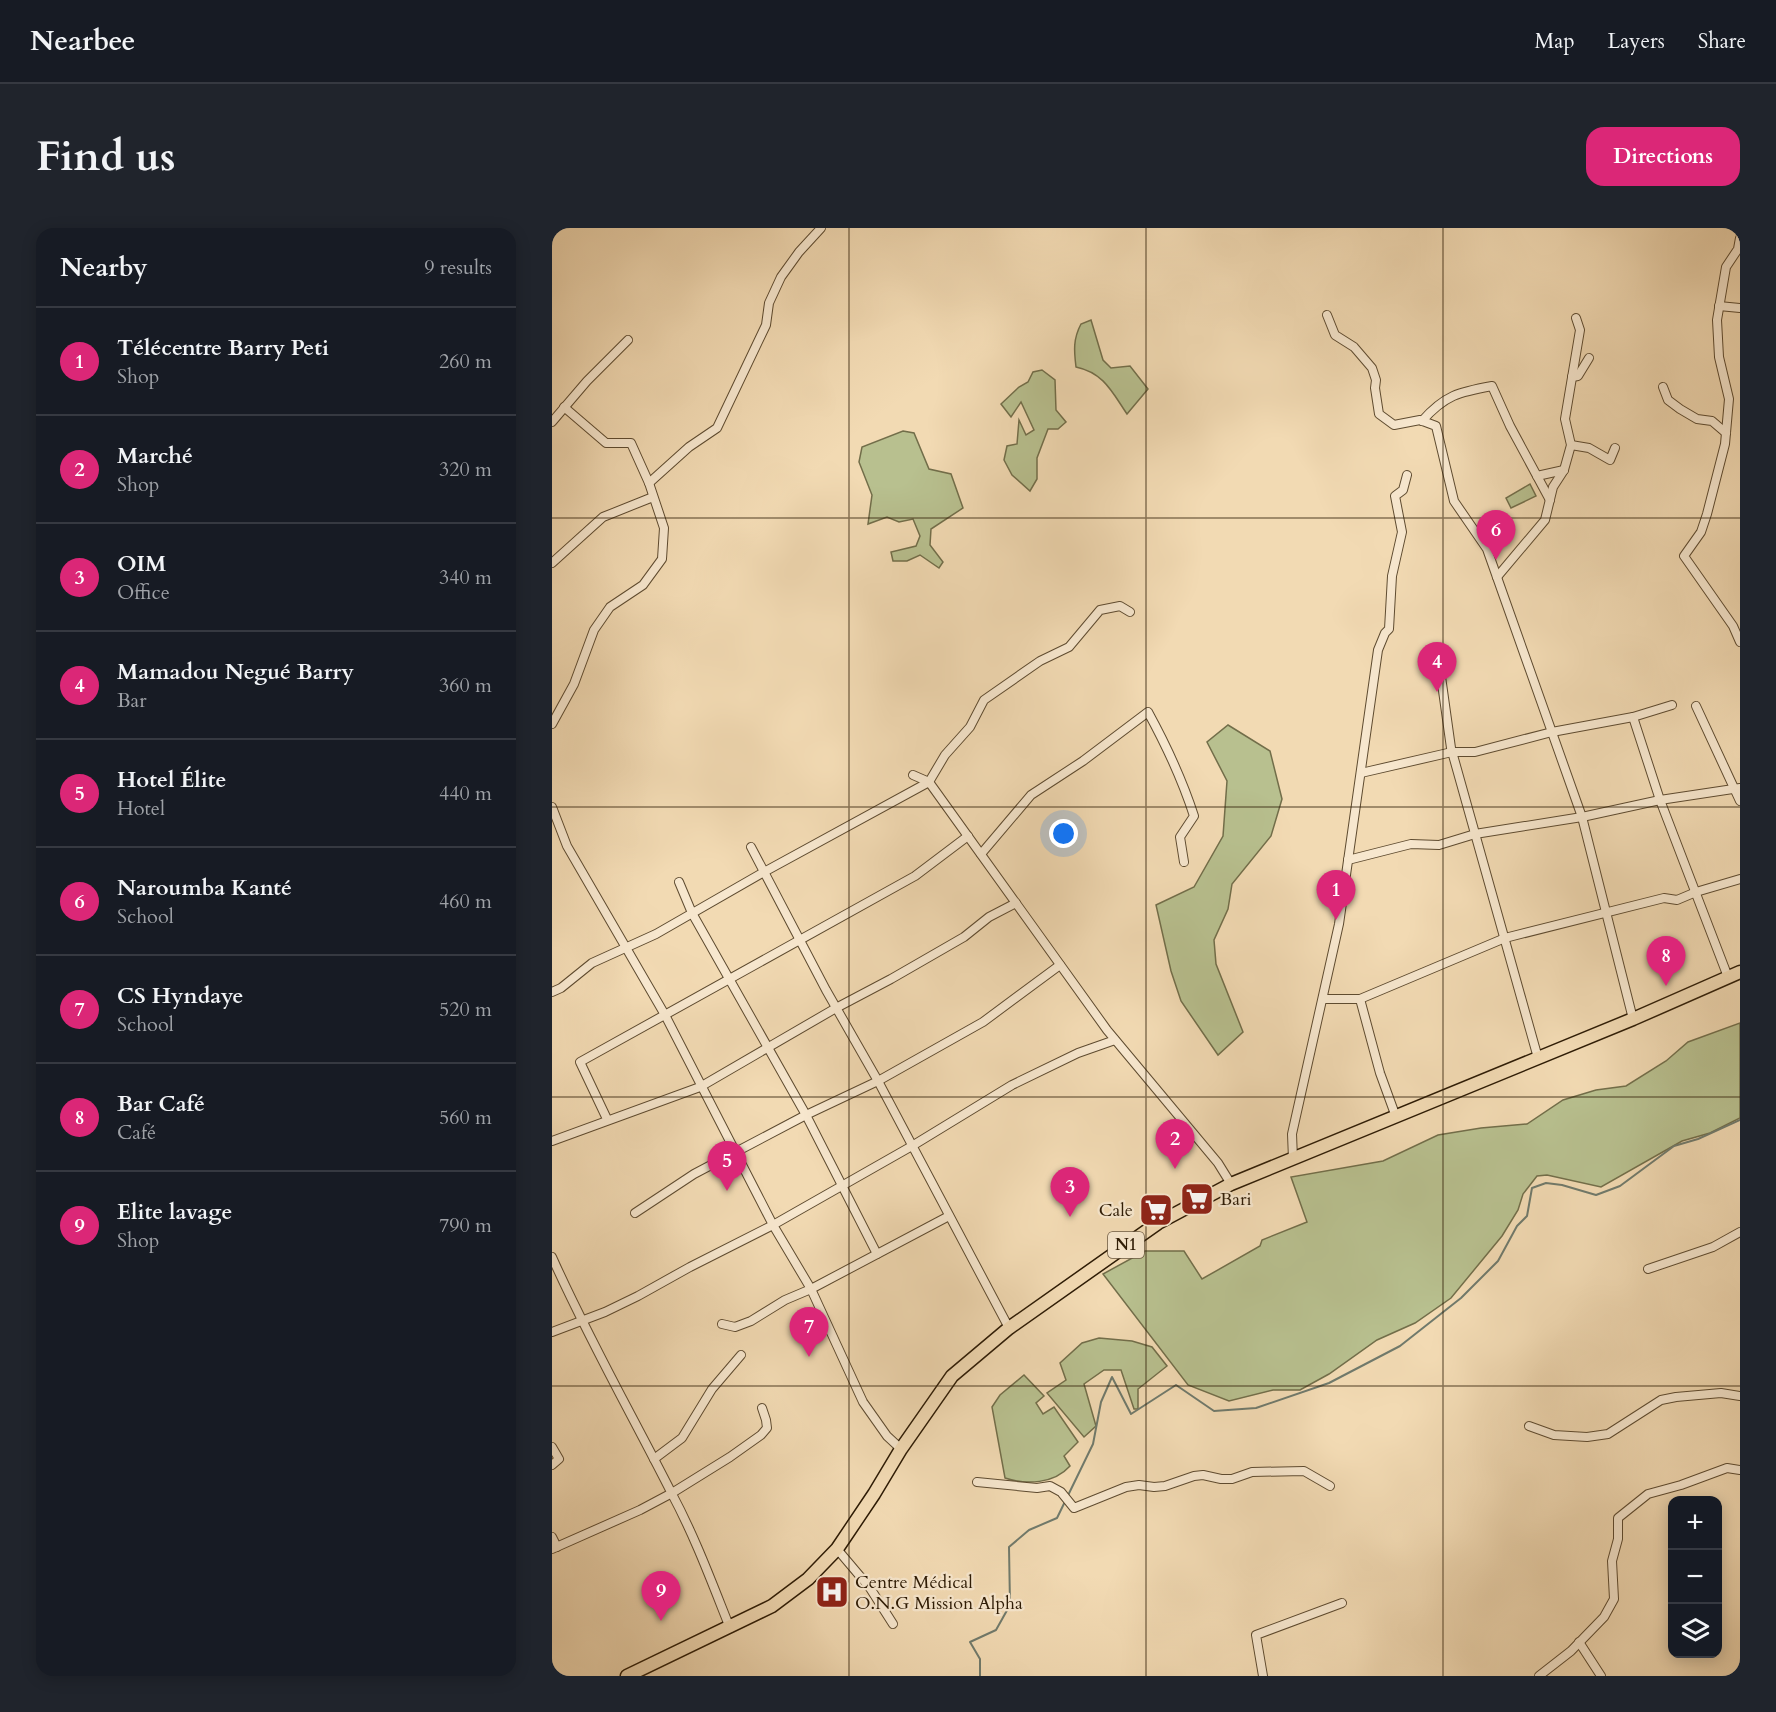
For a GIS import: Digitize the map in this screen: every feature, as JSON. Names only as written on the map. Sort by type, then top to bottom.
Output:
[{"type":"highway","name":"N1","points":[[627,1676],[772,1606],[807,1579],[837,1549],[901,1449],[952,1376],[1009,1328],[1158,1223],[1231,1184],[1634,1019],[1734,974]]},
{"type":"street","points":[[649,483],[689,447],[717,428],[766,324],[769,303],[781,277],[799,252],[821,228]]},
{"type":"street","points":[[1740,238],[1738,249],[1726,267],[1717,320],[1719,357],[1729,399],[1725,444],[1701,532],[1683,556],[1733,626],[1740,642]]},
{"type":"street","points":[[1719,306],[1740,308]]},
{"type":"street","points":[[1327,315],[1335,335],[1354,347],[1372,368],[1376,380],[1378,414],[1394,424],[1422,421],[1436,426]]},
{"type":"street","points":[[1497,577],[1545,520],[1553,487],[1564,470],[1571,445],[1565,419],[1580,330],[1576,318]]},
{"type":"street","points":[[552,422],[628,340]]},
{"type":"street","points":[[1572,377],[1578,376],[1589,358]]},
{"type":"street","points":[[1422,421],[1435,406],[1460,392],[1492,386],[1510,426],[1550,500]]},
{"type":"street","points":[[1663,387],[1668,400],[1680,409],[1697,419],[1712,421],[1726,433]]},
{"type":"street","points":[[1435,406],[1436,426],[1454,501],[1487,549],[1582,817],[1634,1019]]},
{"type":"street","points":[[552,724],[574,684],[594,630],[610,607],[643,585],[662,559],[664,528],[649,483],[631,443],[606,442],[564,407]]},
{"type":"street","points":[[1571,445],[1589,448],[1610,460],[1615,448]]},
{"type":"street","points":[[1537,476],[1564,470]]},
{"type":"street","points":[[1293,1159],[1292,1134],[1339,924],[1378,650],[1389,629],[1392,576],[1402,532],[1395,496],[1403,490],[1407,476]]},
{"type":"street","points":[[552,563],[603,517],[653,497]]},
{"type":"street","points":[[552,992],[561,988],[592,963],[656,934],[929,782],[945,755],[970,727],[984,700],[1040,661],[1069,647],[1100,610],[1120,606],[1130,612]]},
{"type":"street","points":[[1438,655],[1452,752],[1538,1058]]},
{"type":"street","points":[[1361,773],[1452,752],[1475,752],[1552,732],[1633,717],[1672,705]]},
{"type":"street","points":[[1696,706],[1737,789],[1740,801]]},
{"type":"street","points":[[981,854],[1031,795],[1083,761],[1148,712],[1165,744],[1194,816],[1180,837],[1184,862]]},
{"type":"street","points":[[1633,717],[1660,800],[1696,892],[1734,974]]},
{"type":"street","points":[[913,776],[929,782],[1115,1040],[1218,1163],[1231,1184]]},
{"type":"street","points":[[1348,860],[1412,844],[1440,845],[1475,834],[1582,817],[1660,800],[1737,789]]},
{"type":"street","points":[[552,807],[567,846],[627,947],[773,1225],[811,1289],[863,1402],[887,1436],[901,1449]]},
{"type":"street","points":[[607,1119],[580,1062],[915,876],[968,836]]},
{"type":"street","points":[[751,847],[1009,1328]]},
{"type":"street","points":[[1323,999],[1360,999],[1505,938],[1664,898],[1677,900],[1740,879]]},
{"type":"street","points":[[679,882],[692,913],[806,1115],[877,1254]]},
{"type":"street","points":[[552,1141],[607,1119],[700,1087],[836,1008],[891,979],[964,936],[989,917],[1016,903]]},
{"type":"street","points":[[635,1213],[694,1173],[878,1081],[983,1022],[1060,965]]},
{"type":"street","points":[[1360,999],[1380,1073],[1396,1117]]},
{"type":"street","points":[[552,1332],[638,1296],[773,1225],[912,1146],[1012,1085],[1078,1053],[1115,1040]]},
{"type":"street","points":[[722,1324],[735,1327],[741,1325],[949,1216]]},
{"type":"street","points":[[1648,1269],[1713,1247],[1740,1232]]},
{"type":"street","points":[[552,1257],[608,1374],[694,1538],[730,1628]]},
{"type":"street","points":[[654,1459],[682,1437],[712,1389],[741,1355]]},
{"type":"street","points":[[1529,1426],[1554,1435],[1587,1437],[1608,1434],[1661,1400],[1721,1393],[1740,1396]]},
{"type":"street","points":[[552,1538],[554,1548],[640,1510],[672,1493],[761,1435],[766,1428],[762,1408]]},
{"type":"street","points":[[552,1447],[559,1459],[552,1465]]},
{"type":"street","points":[[1539,1676],[1604,1617],[1614,1599],[1612,1561],[1618,1539],[1618,1518],[1648,1494],[1681,1485],[1726,1468],[1740,1470]]},
{"type":"street","points":[[977,1482],[1037,1488],[1050,1486],[1061,1492],[1071,1506],[1079,1507],[1132,1485],[1154,1487],[1203,1475],[1232,1479],[1252,1472],[1304,1471],[1330,1486]]},
{"type":"street","points":[[837,1549],[870,1588],[893,1624]]},
{"type":"street","points":[[1263,1676],[1256,1635],[1342,1603]]},
{"type":"street","points":[[1579,1642],[1601,1676]]},
{"type":"green space","points":[[1091,320],[1103,360],[1111,368],[1130,366],[1148,389],[1127,414],[1106,384],[1094,374],[1076,367],[1075,340],[1081,324]]},
{"type":"green space","points":[[1042,370],[1055,380],[1056,410],[1066,422],[1058,429],[1048,429],[1037,458],[1037,479],[1030,491],[1012,475],[1004,460],[1007,446],[1017,444],[1019,420],[1026,435],[1034,430],[1021,402],[1011,417],[1001,404],[1019,387],[1028,382],[1033,372]]},
{"type":"green space","points":[[903,431],[914,433],[929,469],[951,474],[963,508],[931,529],[930,545],[943,562],[939,568],[920,555],[907,561],[893,561],[891,552],[916,546],[920,536],[913,519],[899,522],[887,517],[868,524],[872,495],[859,462],[862,447]]},
{"type":"green space","points":[[1530,484],[1536,496],[1511,508],[1506,498]]},
{"type":"green space","points":[[1228,725],[1270,751],[1282,799],[1271,836],[1232,884],[1228,909],[1214,940],[1216,964],[1243,1032],[1218,1055],[1181,1001],[1171,971],[1156,905],[1194,887],[1223,836],[1227,781],[1207,742]]},
{"type":"green space","points":[[1740,1023],[1740,1118],[1710,1133],[1682,1141],[1601,1187],[1547,1175],[1537,1176],[1523,1194],[1518,1210],[1502,1236],[1451,1298],[1415,1323],[1377,1340],[1329,1374],[1300,1390],[1273,1390],[1229,1401],[1188,1385],[1103,1274],[1145,1251],[1184,1251],[1202,1279],[1260,1246],[1262,1240],[1307,1222],[1291,1177],[1383,1161],[1438,1135],[1527,1124],[1563,1100],[1596,1090],[1626,1086],[1666,1061],[1688,1042]]},
{"type":"green space","points":[[1099,1338],[1132,1341],[1152,1347],[1167,1366],[1138,1389],[1138,1409],[1134,1409],[1121,1370],[1104,1370],[1084,1384],[1096,1426],[1084,1437],[1047,1393],[1066,1380],[1060,1363],[1082,1343]]},
{"type":"green space","points":[[1024,1375],[1044,1396],[1036,1403],[1043,1414],[1054,1407],[1078,1442],[1064,1456],[1070,1466],[1048,1480],[1022,1482],[1005,1478],[992,1407],[1000,1395]]},
{"type":"waterway","points":[[980,1676],[980,1659],[970,1642],[996,1630],[1010,1605],[1009,1547],[1029,1530],[1057,1518],[1093,1444],[1101,1402],[1112,1377],[1131,1414],[1176,1385],[1214,1411],[1256,1408],[1329,1383],[1400,1346],[1461,1298],[1498,1261],[1517,1226],[1527,1216],[1532,1188],[1546,1183],[1596,1195],[1620,1186],[1674,1146],[1698,1139],[1740,1120]]},
{"type":"place","name":"Naroumba Kanté","points":[[1496,560]]},
{"type":"place","name":"Mamadou Negué Barry","points":[[1437,692]]},
{"type":"place","name":"Télécentre Barry Peti","points":[[1336,920]]},
{"type":"place","name":"Bar Café","points":[[1666,986]]},
{"type":"place","name":"Marché","points":[[1175,1169]]},
{"type":"place","name":"Hotel Élite","points":[[727,1191]]},
{"type":"place","name":"Bari","points":[[1197,1199]]},
{"type":"place","name":"Cale","points":[[1156,1210]]},
{"type":"place","name":"OIM","points":[[1070,1217]]},
{"type":"place","name":"CS Hyndaye","points":[[809,1357]]},
{"type":"place","name":"Centre Médical O.N.G Mission Alpha","points":[[832,1592]]},
{"type":"place","name":"Elite lavage","points":[[661,1621]]}]
